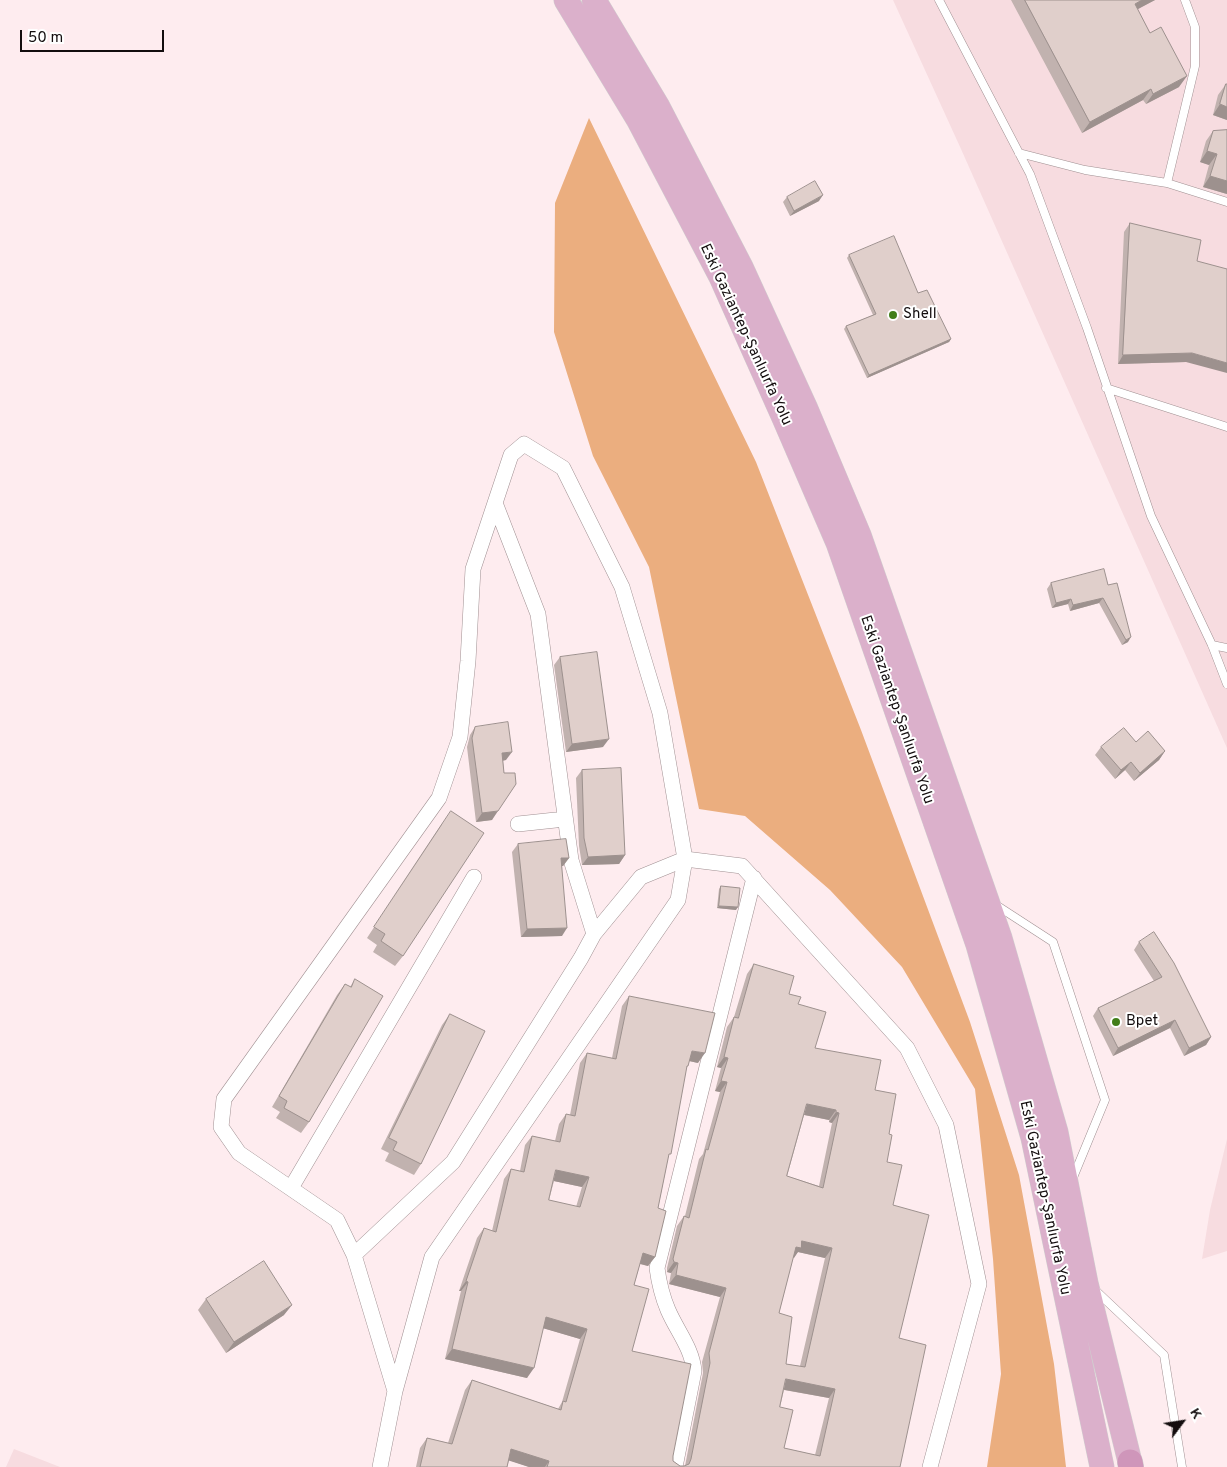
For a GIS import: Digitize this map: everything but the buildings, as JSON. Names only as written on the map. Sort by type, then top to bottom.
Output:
[{"type":"main road","name":"Eski Gaziantep-Şanlıurfa Yolu","points":[[566,0],[638,118],[721,277],[838,543],[978,945],[1007,1046],[1033,1138],[1102,1467]]},
{"type":"main road","name":"Eski Gaziantep-Şanlıurfa Yolu","points":[[594,0],[658,107],[741,267],[806,409],[859,535],[1000,938],[1056,1132],[1086,1283],[1130,1464]]},
{"type":"street","points":[[380,1467],[395,1391],[432,1257],[678,900],[684,859],[660,713],[622,587],[564,468],[524,444],[511,455],[473,569],[468,661],[460,737],[439,798],[224,1099],[221,1127],[239,1153],[337,1220],[354,1254],[395,1391]]},
{"type":"street","points":[[495,503],[538,614],[571,860],[594,934]]},
{"type":"street","points":[[518,824],[565,818]]},
{"type":"street","points":[[354,1254],[453,1162],[581,958],[594,934],[641,877],[684,859],[742,866],[908,1048],[946,1126],[979,1284],[930,1467]]},
{"type":"street","points":[[291,1188],[474,877]]},
{"type":"street","points":[[675,1467],[694,1371],[693,1357],[668,1310],[660,1288],[657,1268],[754,878]]},
{"type":"lane","points":[[939,0],[1030,174],[1087,328],[1151,516],[1212,645],[1227,684]]},
{"type":"lane","points":[[1167,183],[1195,66],[1195,28],[1185,0]]},
{"type":"lane","points":[[1019,153],[1085,170],[1167,183],[1227,202]]},
{"type":"lane","points":[[1106,388],[1227,427]]},
{"type":"lane","points":[[1212,645],[1227,648]]},
{"type":"lane","points":[[987,899],[1052,942],[1105,1100],[1068,1191]]},
{"type":"lane","points":[[1086,1283],[1164,1355],[1182,1467]]},
{"type":"shaded area","points":[[893,0],[1227,0],[1227,748],[961,149]]},
{"type":"shaded area","points":[[589,118],[756,462],[861,730],[970,1022],[1019,1175],[1054,1364],[1066,1467],[987,1467],[1001,1374],[993,1259],[975,1089],[902,967],[830,890],[745,816],[699,809],[649,567],[593,456],[554,332],[555,203]]},
{"type":"shaded area","points":[[1227,1139],[1227,1251],[1202,1259],[1210,1210]]},
{"type":"shaded area","points":[[14,1449],[60,1467],[6,1467]]},
{"type":"place","name":"Shell","points":[[893,315]]},
{"type":"place","name":"Bpet","points":[[1116,1022]]}]
